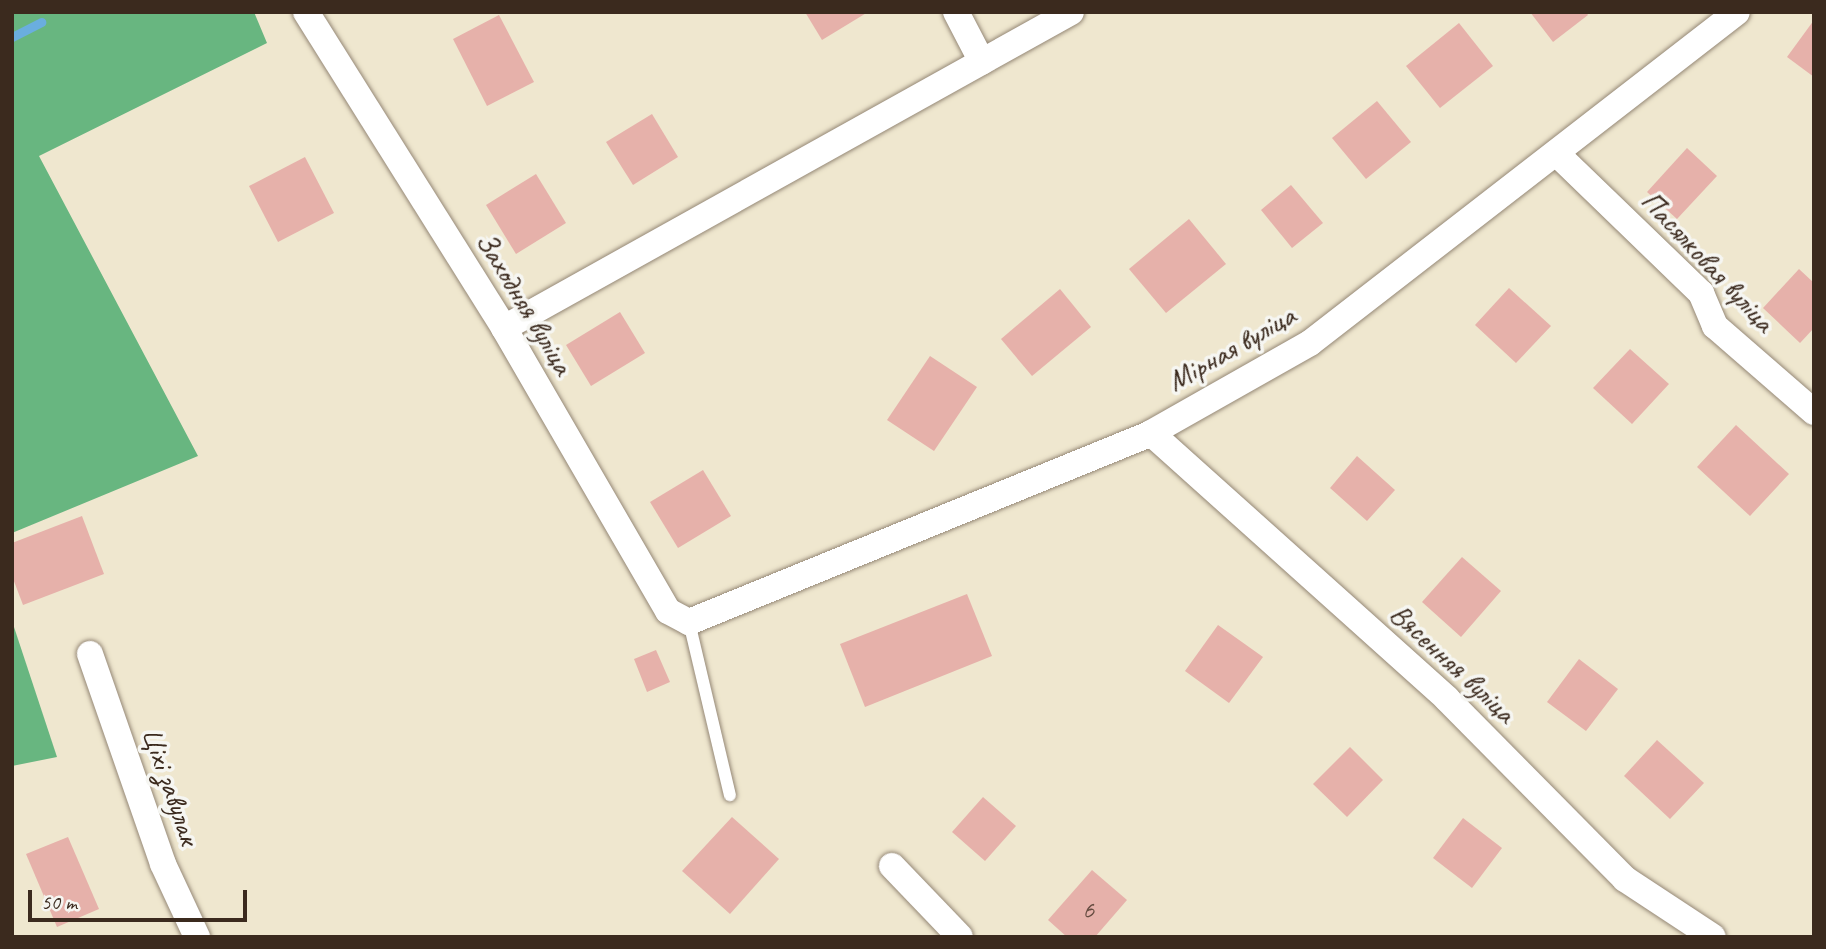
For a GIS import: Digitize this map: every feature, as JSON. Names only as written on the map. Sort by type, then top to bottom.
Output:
[{"type":"street","name":"Заходняя вуліца","points":[[306,12],[503,328],[667,611],[689,622]]},
{"type":"street","points":[[956,12],[982,62]]},
{"type":"street","points":[[503,328],[1071,12]]},
{"type":"street","name":"Мірная вуліца","points":[[689,622],[1151,433],[1310,343],[1737,12]]},
{"type":"street","name":"Пасялковая вуліца","points":[[1556,153],[1701,293],[1715,326],[1814,412]]},
{"type":"street","name":"Вясенняя вуліца","points":[[1151,433],[1447,699],[1625,879],[1713,937]]},
{"type":"street","name":"Ціхі завулак","points":[[90,654],[163,864],[197,937]]},
{"type":"street","points":[[892,866],[960,937]]},
{"type":"lane","points":[[689,622],[730,795]]},
{"type":"green space","points":[[12,12],[254,12],[267,43],[39,156],[198,456],[12,533]]},
{"type":"green space","points":[[12,621],[57,757],[12,766]]},
{"type":"building","points":[[805,12],[868,12],[822,40]]},
{"type":"building","points":[[1530,12],[1586,12],[1588,15],[1553,42]]},
{"type":"building","points":[[499,15],[534,82],[487,106],[453,39]]},
{"type":"building","points":[[1814,20],[1814,77],[1787,57]]},
{"type":"building","points":[[1459,23],[1493,66],[1440,108],[1406,66]]},
{"type":"building","points":[[1377,101],[1411,142],[1366,179],[1332,138]]},
{"type":"building","points":[[652,114],[678,157],[633,185],[606,142]]},
{"type":"building","points":[[1687,148],[1717,176],[1677,219],[1647,192]]},
{"type":"building","points":[[305,157],[334,213],[278,242],[249,186]]},
{"type":"building","points":[[536,174],[566,223],[516,254],[486,205]]},
{"type":"building","points":[[1291,185],[1323,223],[1292,248],[1261,210]]},
{"type":"building","points":[[1189,219],[1226,264],[1166,313],[1129,269]]},
{"type":"building","points":[[1799,269],[1814,283],[1814,328],[1800,343],[1763,308]]},
{"type":"building","points":[[1509,288],[1551,326],[1516,363],[1475,325]]},
{"type":"building","points":[[1060,289],[1091,327],[1032,376],[1001,339]]},
{"type":"building","points":[[620,312],[645,353],[591,386],[566,345]]},
{"type":"building","points":[[1630,349],[1669,384],[1632,424],[1593,388]]},
{"type":"building","points":[[930,356],[977,387],[934,451],[887,420]]},
{"type":"building","points":[[1736,425],[1789,474],[1750,516],[1697,467]]},
{"type":"building","points":[[1357,456],[1395,490],[1367,521],[1330,488]]},
{"type":"building","points":[[703,470],[731,516],[678,548],[650,502]]},
{"type":"building","points":[[82,516],[104,574],[23,605],[12,576],[12,543]]},
{"type":"building","points":[[1462,557],[1501,591],[1461,637],[1422,602]]},
{"type":"building","points":[[967,594],[992,656],[865,707],[840,644]]},
{"type":"building","points":[[1218,625],[1263,657],[1229,703],[1185,671]]},
{"type":"building","points":[[656,650],[670,682],[647,692],[634,659]]},
{"type":"building","points":[[1579,659],[1618,689],[1586,731],[1547,702]]},
{"type":"building","points":[[1657,740],[1704,783],[1670,819],[1624,776]]},
{"type":"building","points":[[1350,747],[1383,780],[1347,817],[1313,784]]},
{"type":"building","points":[[983,797],[1016,826],[985,861],[952,832]]},
{"type":"building","points":[[732,817],[779,859],[730,914],[682,871]]},
{"type":"building","points":[[1463,818],[1502,848],[1472,888],[1433,858]]},
{"type":"building","points":[[68,837],[99,909],[57,927],[26,854]]},
{"type":"building","points":[[1092,870],[1127,900],[1095,937],[1067,937],[1048,920]]},
{"type":"waterway","points":[[12,37],[41,22]]}]
